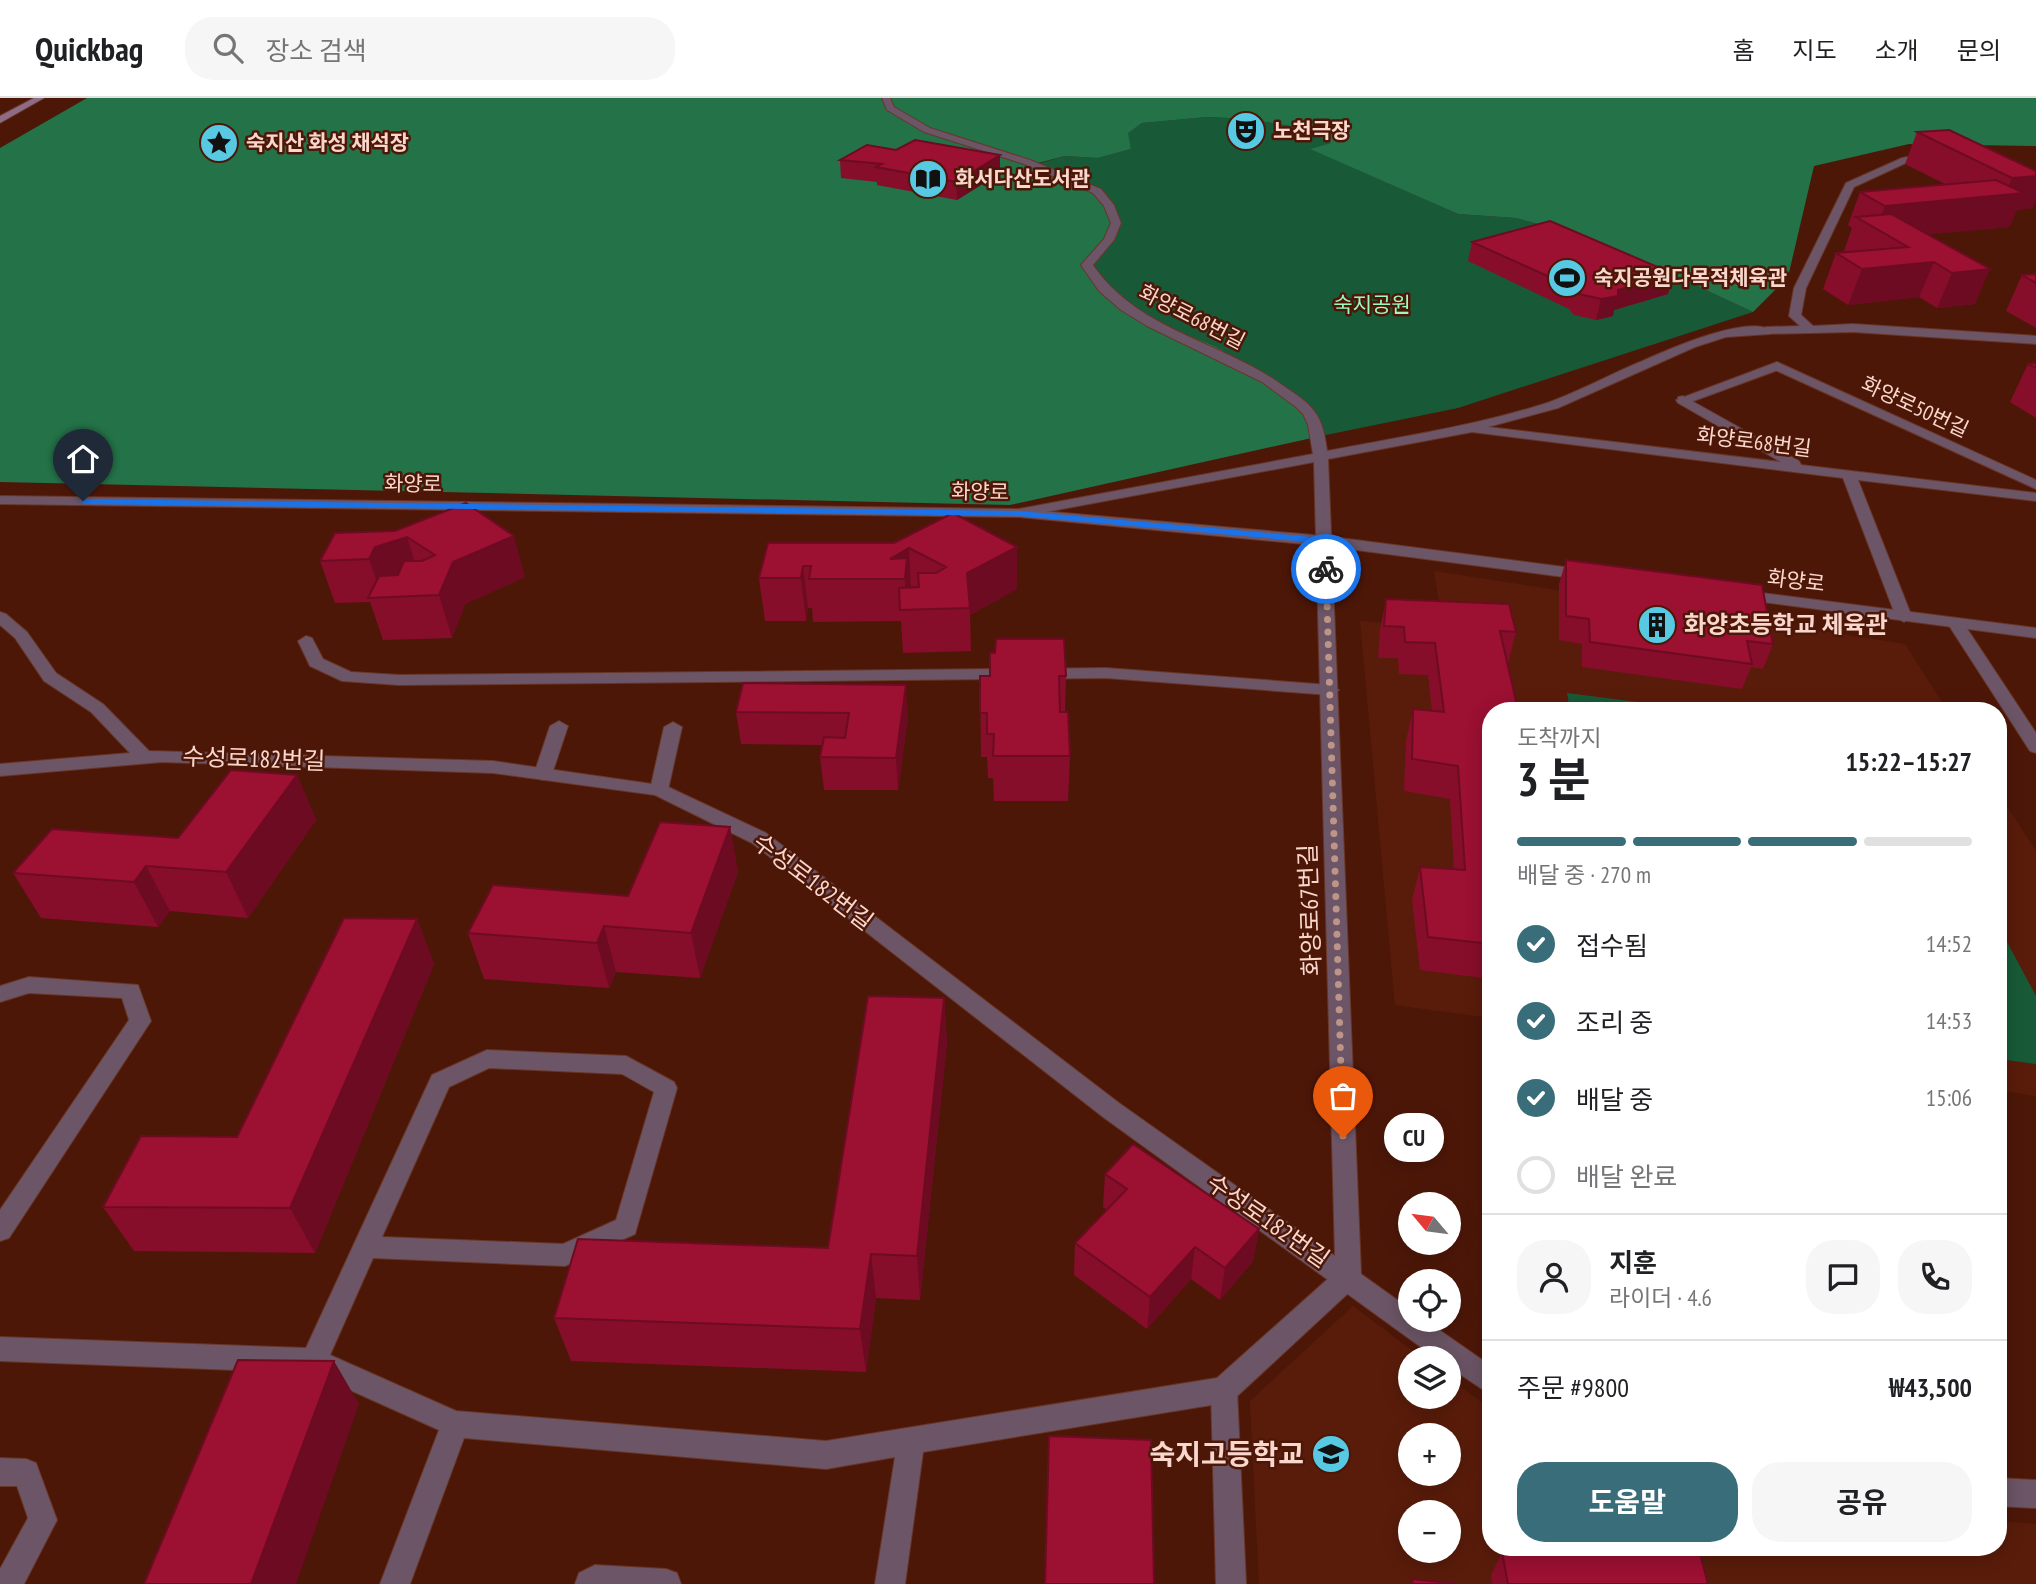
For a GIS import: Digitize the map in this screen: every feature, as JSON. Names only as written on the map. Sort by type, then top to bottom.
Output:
[{"type":"main road","points":[[0,120],[40,98]]},
{"type":"street","name":"화양로68번길","points":[[886,98],[890,108],[928,130],[1027,162],[1097,191],[1109,205],[1116,223],[1108,240],[1087,265],[1093,278],[1112,298],[1153,324],[1209,349],[1280,386],[1310,414],[1320,456],[1325,541]]},
{"type":"street","points":[[1810,329],[1795,316],[1800,288],[1850,185],[1905,160],[1939,154]]},
{"type":"street","name":"화양로68번길","points":[[1019,513],[1467,429],[1553,405],[1725,333],[1853,328],[2036,340]]},
{"type":"street","name":"화양로50번길","points":[[1803,469],[1683,400],[1777,366],[2036,485]]},
{"type":"street","name":"화양로68번길","points":[[1467,429],[2036,497]]},
{"type":"street","points":[[1849,475],[1904,617]]},
{"type":"street","name":"화양로","points":[[0,500],[1019,513],[1325,541],[1601,577]]},
{"type":"street","name":"화양로67번길","points":[[1325,541],[1348,1277]]},
{"type":"street","name":"화양로","points":[[1725,593],[2036,633]]},
{"type":"street","points":[[0,617],[22,635],[50,677],[97,708],[145,758]]},
{"type":"street","points":[[1956,624],[2007,702]]},
{"type":"street","points":[[2007,702],[2036,747]]},
{"type":"street","points":[[543,774],[559,726]]},
{"type":"street","name":"수성로182번길","points":[[0,770],[145,758],[493,767],[659,790],[759,838],[1111,1110],[1482,1375]]},
{"type":"street","points":[[0,994],[29,985],[130,991],[140,1021],[3,1222]]},
{"type":"street","points":[[314,1361],[440,1080],[487,1059],[626,1065],[666,1088],[626,1227],[565,1255],[366,1247]]},
{"type":"street","points":[[0,1349],[314,1361],[455,1424],[826,1455],[1224,1390],[1348,1277]]},
{"type":"street","points":[[1224,1390],[1231,1584]]},
{"type":"street","points":[[395,1584],[455,1424]]},
{"type":"street","points":[[890,1584],[911,1441]]},
{"type":"street","points":[[2007,1492],[2036,1494]]},
{"type":"lane","points":[[306,640],[316,662],[348,677],[399,680],[1106,673],[1330,690]]},
{"type":"lane","points":[[659,790],[673,727]]},
{"type":"lane","points":[[0,1472],[26,1473],[43,1520],[8,1584]]},
{"type":"lane","points":[[590,1584],[595,1580],[666,1584]]},
{"type":"shaded area","points":[[1434,571],[1905,644],[1942,702],[1482,702],[1482,1017],[1395,1005],[1360,621],[1443,628]]},
{"type":"shaded area","points":[[2007,806],[2036,851],[2036,1096],[2007,1091]]},
{"type":"shaded area","name":"숙지고등학교","points":[[1353,1306],[1406,1346],[1398,1346],[1398,1409],[1461,1409],[1461,1387],[1482,1402],[1482,1556],[2007,1556],[2007,1522],[2036,1524],[2036,1584],[1259,1584],[1250,1401]]},
{"type":"green space","points":[[87,98],[2036,98],[2036,146],[1909,144],[1814,166],[1788,277],[1753,312],[1637,258],[1561,230],[1516,218],[1458,214],[1310,149],[1331,143],[1302,128],[1249,119],[1207,117],[1142,123],[1128,133],[1131,149],[1098,158],[1065,156],[1038,163],[1100,190],[1120,223],[1092,265],[1118,298],[1159,323],[1215,346],[1284,385],[1316,413],[1321,436],[1010,505],[0,482],[0,148]]},
{"type":"green space","name":"숙지공원","points":[[1206,117],[1249,119],[1302,128],[1332,143],[1311,149],[1458,214],[1516,218],[1561,230],[1637,258],[1753,312],[1458,408],[1321,436],[1284,385],[1215,346],[1159,323],[1119,298],[1098,277],[1037,164],[1065,156],[1098,158],[1131,149],[1127,133],[1142,123]]},
{"type":"green space","points":[[1567,693],[1637,702],[1569,702]]},
{"type":"green space","points":[[2007,942],[2036,996],[2036,1064],[2007,1060]]},
{"type":"building","points":[[1949,130],[2036,171],[2036,176],[2012,178],[1917,132]]},
{"type":"building","points":[[915,140],[1000,155],[956,182],[876,167],[882,164],[840,160],[867,145],[896,150]]},
{"type":"building","points":[[1996,180],[2024,193],[1885,206],[1860,192]]},
{"type":"building","points":[[1891,214],[1990,269],[1952,273],[1934,262],[1862,269],[1836,253],[1908,247],[1856,217]]},
{"type":"building","points":[[1550,221],[1674,274],[1618,290],[1618,296],[1601,299],[1579,294],[1574,288],[1472,242]]},
{"type":"building","points":[[2036,274],[2036,283],[2022,275]]},
{"type":"building","points":[[466,503],[514,536],[453,562],[439,595],[368,598],[379,576],[398,575],[404,561],[422,561],[435,555],[407,537],[375,547],[369,559],[320,561],[335,533],[395,531]]},
{"type":"building","points":[[953,513],[1017,547],[967,573],[970,608],[900,610],[899,588],[919,587],[918,573],[936,573],[946,567],[909,548],[890,559],[907,558],[905,579],[809,579],[811,566],[803,566],[801,578],[759,578],[768,543],[894,543]]},
{"type":"building","name":"화양초등학교 체육관","points":[[1566,560],[1762,585],[1773,644],[1747,641],[1752,664],[1590,642],[1589,619],[1566,616]]},
{"type":"building","points":[[1386,599],[1509,604],[1516,632],[1500,631],[1516,702],[1482,702],[1482,943],[1428,937],[1420,867],[1465,870],[1458,766],[1412,759],[1413,709],[1444,712],[1435,643],[1405,642],[1404,627],[1384,626]]},
{"type":"building","points":[[996,639],[1064,639],[1066,676],[1059,676],[1060,712],[1068,712],[1070,756],[993,756],[994,734],[987,734],[987,713],[980,713],[980,676],[990,676],[990,653],[995,653]]},
{"type":"building","points":[[743,683],[906,685],[896,758],[820,757],[824,737],[845,738],[849,713],[736,712]]},
{"type":"building","points":[[231,770],[297,775],[226,872],[146,866],[134,882],[13,873],[52,829],[178,838]]},
{"type":"building","points":[[660,822],[730,827],[691,933],[604,926],[597,943],[468,933],[493,885],[628,896]]},
{"type":"building","points":[[344,918],[417,919],[290,1208],[103,1207],[141,1136],[237,1137]]},
{"type":"building","points":[[868,996],[944,998],[917,1256],[871,1254],[860,1329],[554,1318],[578,1239],[828,1248]]},
{"type":"building","points":[[1133,1144],[1259,1229],[1225,1268],[1195,1247],[1150,1297],[1075,1243],[1127,1189],[1105,1174]]},
{"type":"building","points":[[238,1360],[334,1361],[251,1584],[144,1584]]},
{"type":"building","points":[[1049,1436],[1151,1440],[1154,1584],[1045,1584]]},
{"type":"building","points":[[1503,1556],[1701,1556],[1708,1584],[1508,1584]]},
{"type":"building","points":[[1412,1579],[1460,1584],[1413,1584]]},
{"type":"way so far","points":[[1326,569],[1343,1138]]},
{"type":"place","name":"노천극장","points":[[1246,131]]},
{"type":"place","name":"숙지산 화성 채석장","points":[[219,143]]},
{"type":"place","name":"화서다산도서관","points":[[928,179]]},
{"type":"place","name":"숙지공원다목적체육관","points":[[1567,278]]},
{"type":"place","name":"화양초등학교 체육관","points":[[1657,625]]},
{"type":"place","name":"CU","points":[[1343,1138]]},
{"type":"place","name":"숙지고등학교","points":[[1331,1454]]},
{"type":"route","points":[[83,501],[1019,513],[1325,541],[1326,569]]}]
